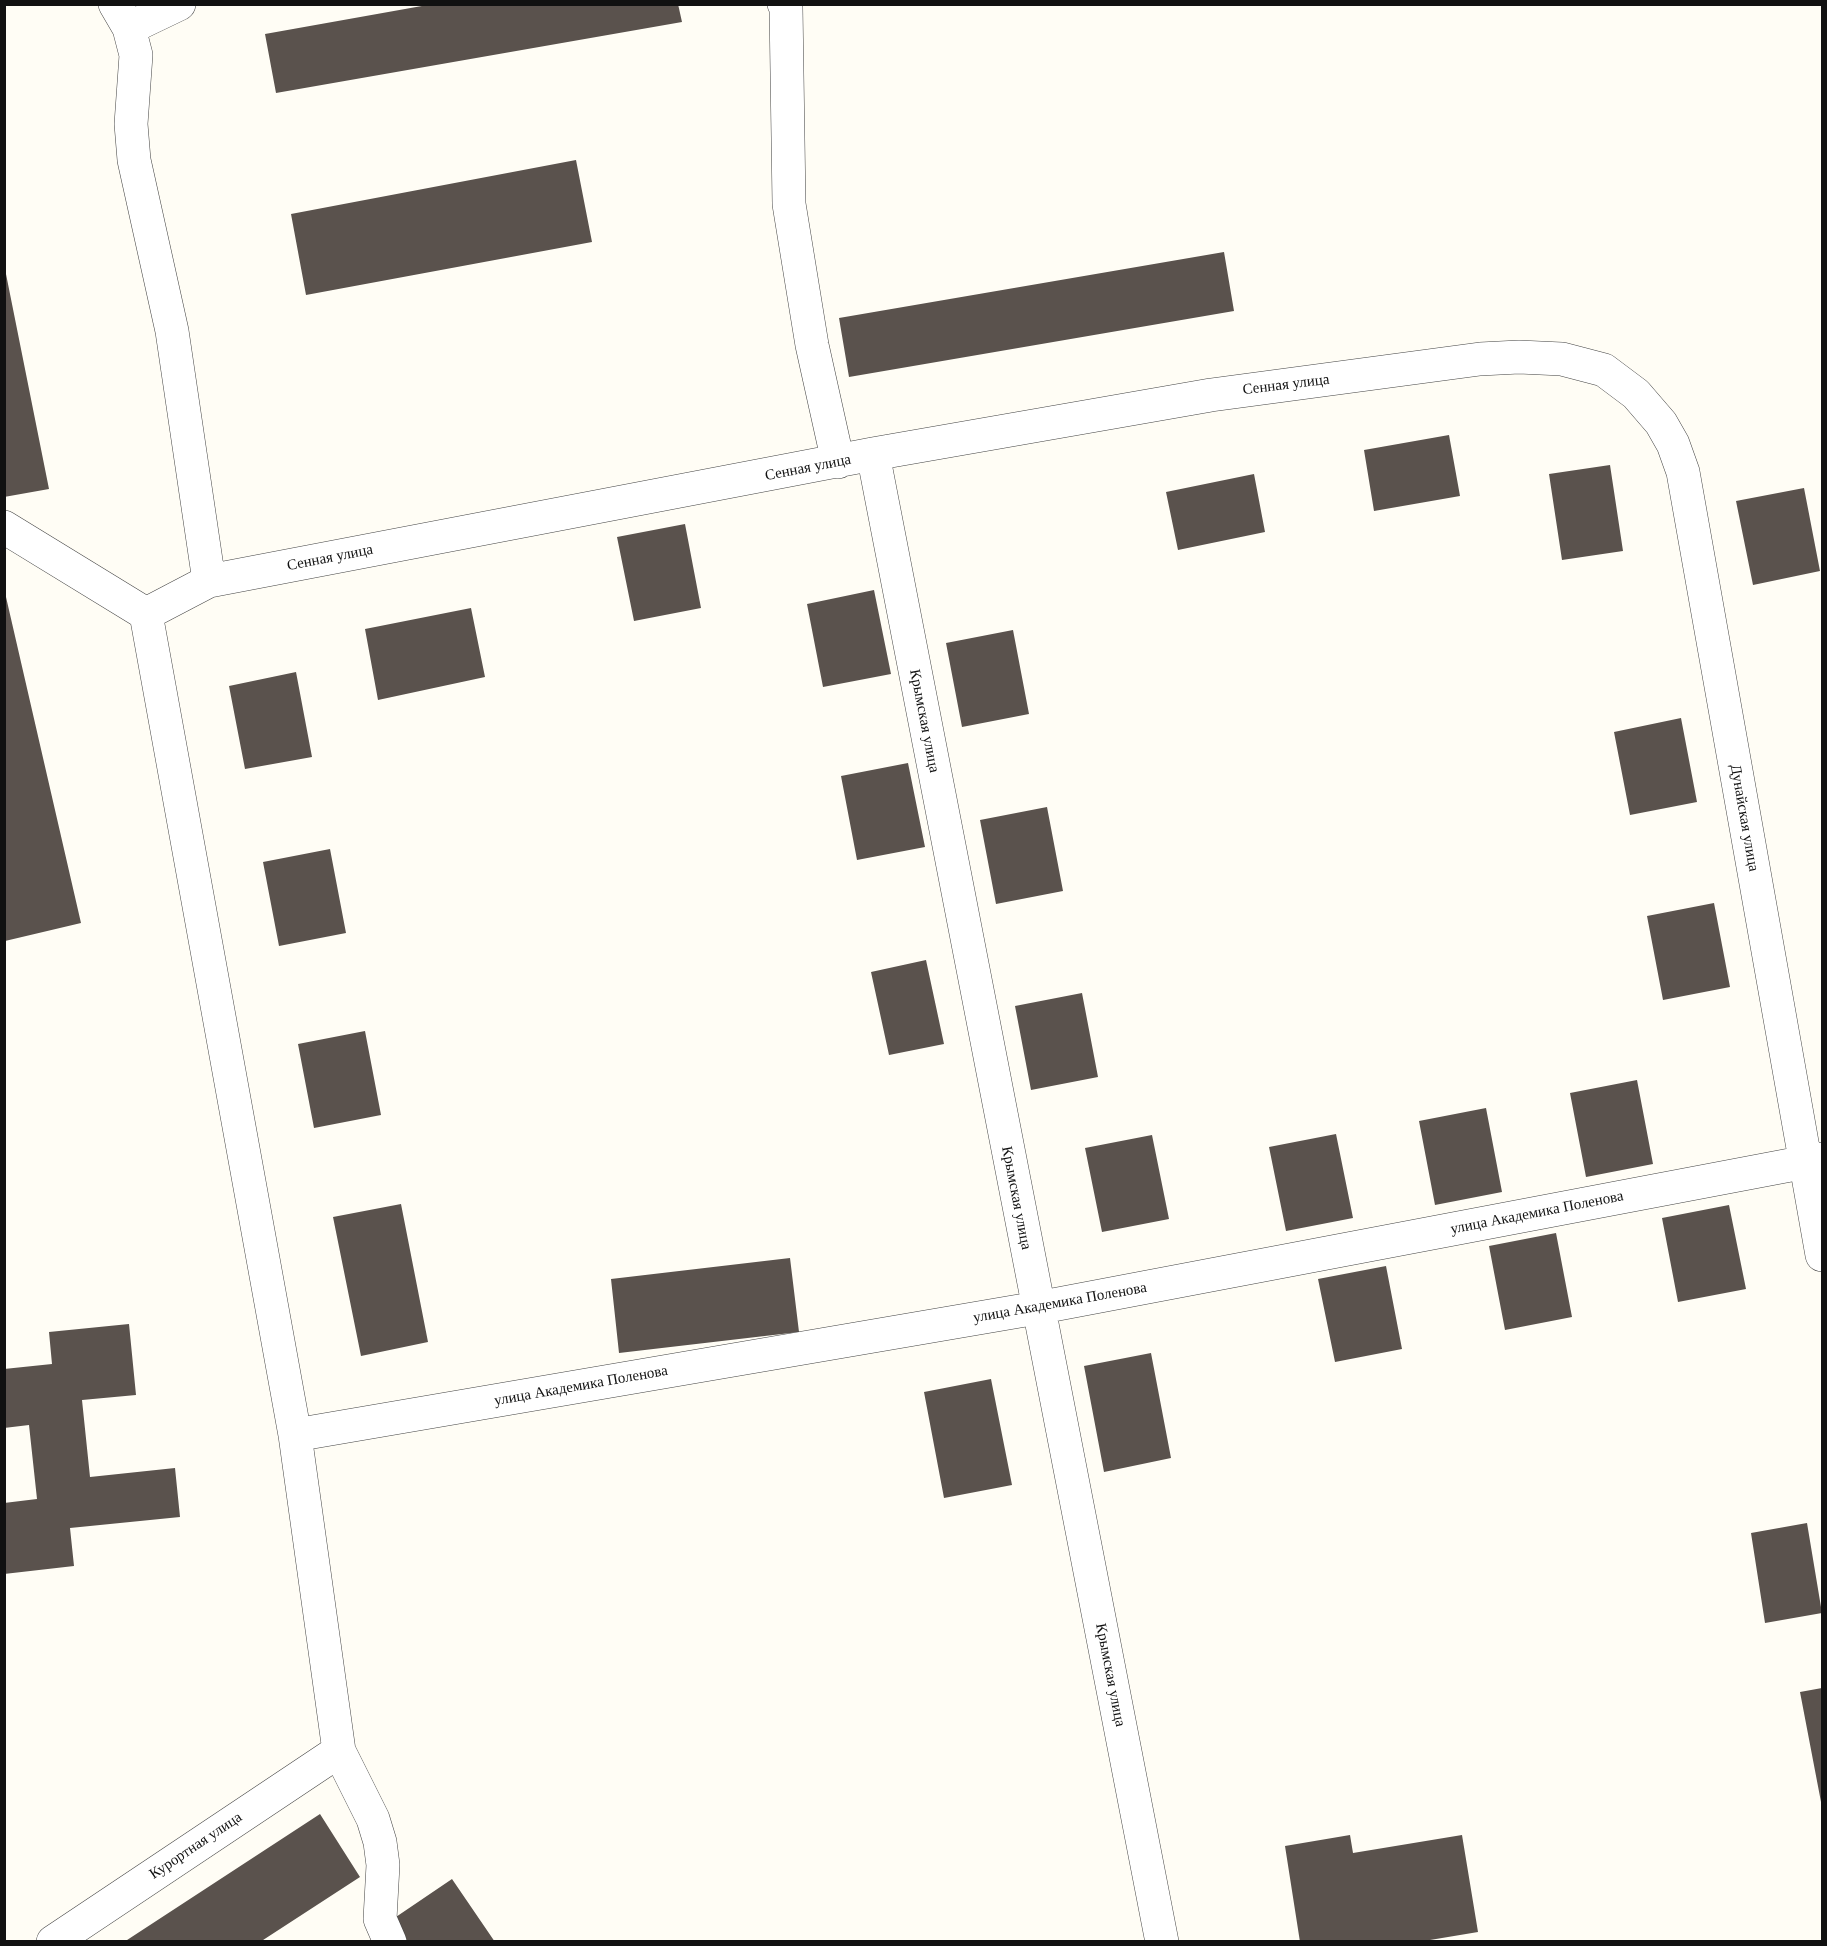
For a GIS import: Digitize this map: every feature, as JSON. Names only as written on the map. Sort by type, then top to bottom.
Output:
[{"type":"street","points":[[179,4],[122,16],[136,56],[131,124],[134,160],[172,331],[209,581]]},
{"type":"street","points":[[784,4],[786,7],[789,204],[812,345],[838,462]]},
{"type":"street","name":"Сенная улица","points":[[146,614],[209,581],[873,454],[1211,395],[1480,359],[1519,357],[1562,359],[1604,370],[1636,394]]},
{"type":"street","name":"Дунайская улица","points":[[1636,394],[1661,423],[1673,444],[1683,472],[1814,1160],[1822,1255]]},
{"type":"street","name":"Крымская улица","points":[[873,454],[1037,1308],[1162,1941]]},
{"type":"street","points":[[4,527],[146,614],[294,1435],[339,1751],[373,1819],[380,1842],[383,1865],[380,1919],[390,1941]]},
{"type":"street","name":"улица Академика Поленова","points":[[294,1435],[1037,1308],[1814,1160]]},
{"type":"street","name":"Курортная улица","points":[[53,1941],[339,1751]]},
{"type":"building","points":[[433,4],[678,4],[682,22],[276,93],[265,34]]},
{"type":"building","points":[[576,160],[592,242],[306,295],[291,214]]},
{"type":"building","points":[[1224,252],[1234,311],[849,377],[839,318]]},
{"type":"building","points":[[4,264],[49,489],[4,497]]},
{"type":"building","points":[[1449,435],[1460,496],[1374,511],[1364,450]]},
{"type":"building","points":[[1610,465],[1623,551],[1562,560],[1549,474]]},
{"type":"building","points":[[1254,474],[1265,532],[1178,550],[1166,492]]},
{"type":"building","points":[[1804,488],[1820,571],[1753,585],[1736,501]]},
{"type":"building","points":[[685,524],[701,608],[634,621],[617,537]]},
{"type":"building","points":[[874,590],[891,674],[823,687],[807,604]]},
{"type":"building","points":[[5,598],[81,923],[5,941]]},
{"type":"building","points":[[471,608],[485,677],[378,700],[365,629]]},
{"type":"building","points":[[1013,630],[1029,714],[962,727],[946,643]]},
{"type":"building","points":[[296,672],[312,757],[245,769],[229,686]]},
{"type":"building","points":[[1681,718],[1697,802],[1630,815],[1614,732]]},
{"type":"building","points":[[908,763],[925,847],[857,860],[841,776]]},
{"type":"building","points":[[1047,807],[1063,891],[996,904],[980,820]]},
{"type":"building","points":[[330,849],[346,933],[279,946],[263,862]]},
{"type":"building","points":[[1714,903],[1730,987],[1663,1000],[1647,916]]},
{"type":"building","points":[[926,960],[944,1044],[889,1055],[871,972]]},
{"type":"building","points":[[1082,993],[1098,1077],[1031,1090],[1015,1006]]},
{"type":"building","points":[[365,1031],[381,1115],[314,1128],[298,1044]]},
{"type":"building","points":[[1637,1080],[1653,1164],[1586,1177],[1570,1093]]},
{"type":"building","points":[[1486,1108],[1502,1192],[1435,1205],[1419,1121]]},
{"type":"building","points":[[1336,1134],[1353,1218],[1286,1231],[1269,1147]]},
{"type":"building","points":[[1152,1135],[1169,1219],[1102,1232],[1085,1148]]},
{"type":"building","points":[[401,1204],[428,1342],[361,1356],[333,1217]]},
{"type":"building","points":[[1729,1205],[1746,1289],[1678,1302],[1662,1218]]},
{"type":"building","points":[[1556,1233],[1572,1317],[1505,1330],[1489,1246]]},
{"type":"building","points":[[790,1258],[799,1332],[619,1353],[611,1279]]},
{"type":"building","points":[[1386,1266],[1402,1349],[1335,1362],[1318,1279]]},
{"type":"building","points":[[129,1324],[136,1395],[82,1400],[90,1477],[175,1468],[180,1517],[70,1528],[74,1566],[4,1574],[4,1503],[37,1499],[29,1425],[4,1428],[4,1369],[52,1364],[49,1332]]},
{"type":"building","points":[[1151,1353],[1171,1458],[1104,1472],[1084,1366]]},
{"type":"building","points":[[991,1379],[1012,1485],[944,1498],[924,1392]]},
{"type":"building","points":[[1807,1523],[1822,1613],[1765,1623],[1751,1533]]},
{"type":"building","points":[[1822,1688],[1822,1802],[1821,1802],[1800,1692]]},
{"type":"building","points":[[320,1814],[360,1877],[260,1942],[124,1942]]},
{"type":"building","points":[[1350,1835],[1353,1853],[1462,1835],[1478,1932],[1418,1942],[1300,1942],[1285,1846]]},
{"type":"building","points":[[452,1879],[495,1942],[404,1942],[390,1921]]}]
